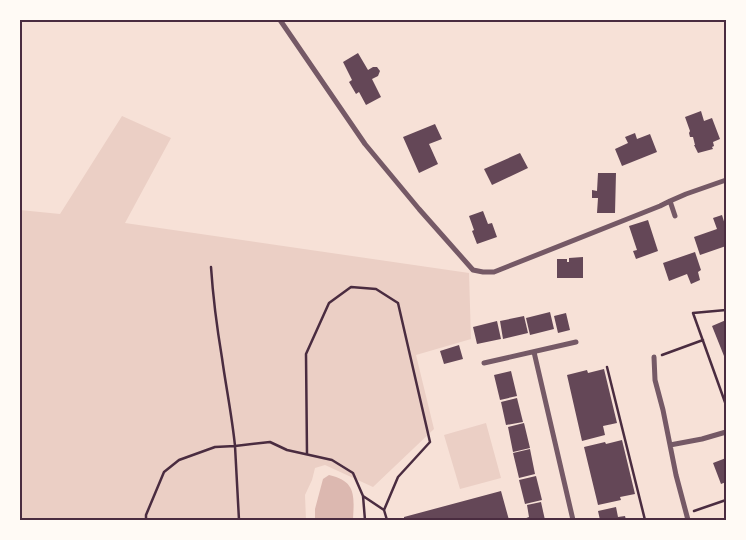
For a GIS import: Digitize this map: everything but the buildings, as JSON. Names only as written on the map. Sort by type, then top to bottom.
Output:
[{"type":"street","points":[[280,20],[366,144],[419,209],[473,270],[494,272],[686,194],[726,180]]},
{"type":"street","points":[[670,201],[675,216]]},
{"type":"street","points":[[484,363],[576,342]]},
{"type":"street","points":[[534,352],[573,520]]},
{"type":"street","points":[[654,358],[655,380],[687,517]]},
{"type":"street","points":[[670,445],[726,432]]},
{"type":"path","points":[[211,267],[213,294],[236,446],[239,520]]},
{"type":"path","points":[[307,454],[306,354],[329,302],[351,287],[376,289],[398,303],[430,442],[398,477],[384,510],[386,520]]},
{"type":"path","points":[[726,310],[693,313],[726,405]]},
{"type":"path","points":[[654,358],[703,340]]},
{"type":"path","points":[[607,367],[645,520]]},
{"type":"path","points":[[146,520],[146,515],[164,472],[179,460],[215,446],[236,446],[270,442],[287,450],[332,460],[352,473],[363,496],[364,520]]},
{"type":"path","points":[[363,496],[384,510]]},
{"type":"path","points":[[687,517],[726,501]]},
{"type":"shaded area","points":[[122,116],[171,138],[125,223],[469,273],[471,339],[416,355],[434,429],[373,487],[325,465],[315,468],[305,495],[306,520],[20,520],[20,210],[60,214]]},
{"type":"shaded area","points":[[486,423],[501,478],[460,489],[444,435]]},
{"type":"shaded area","points":[[329,475],[345,481],[352,491],[354,504],[353,520],[315,520],[315,509],[323,479]]}]
